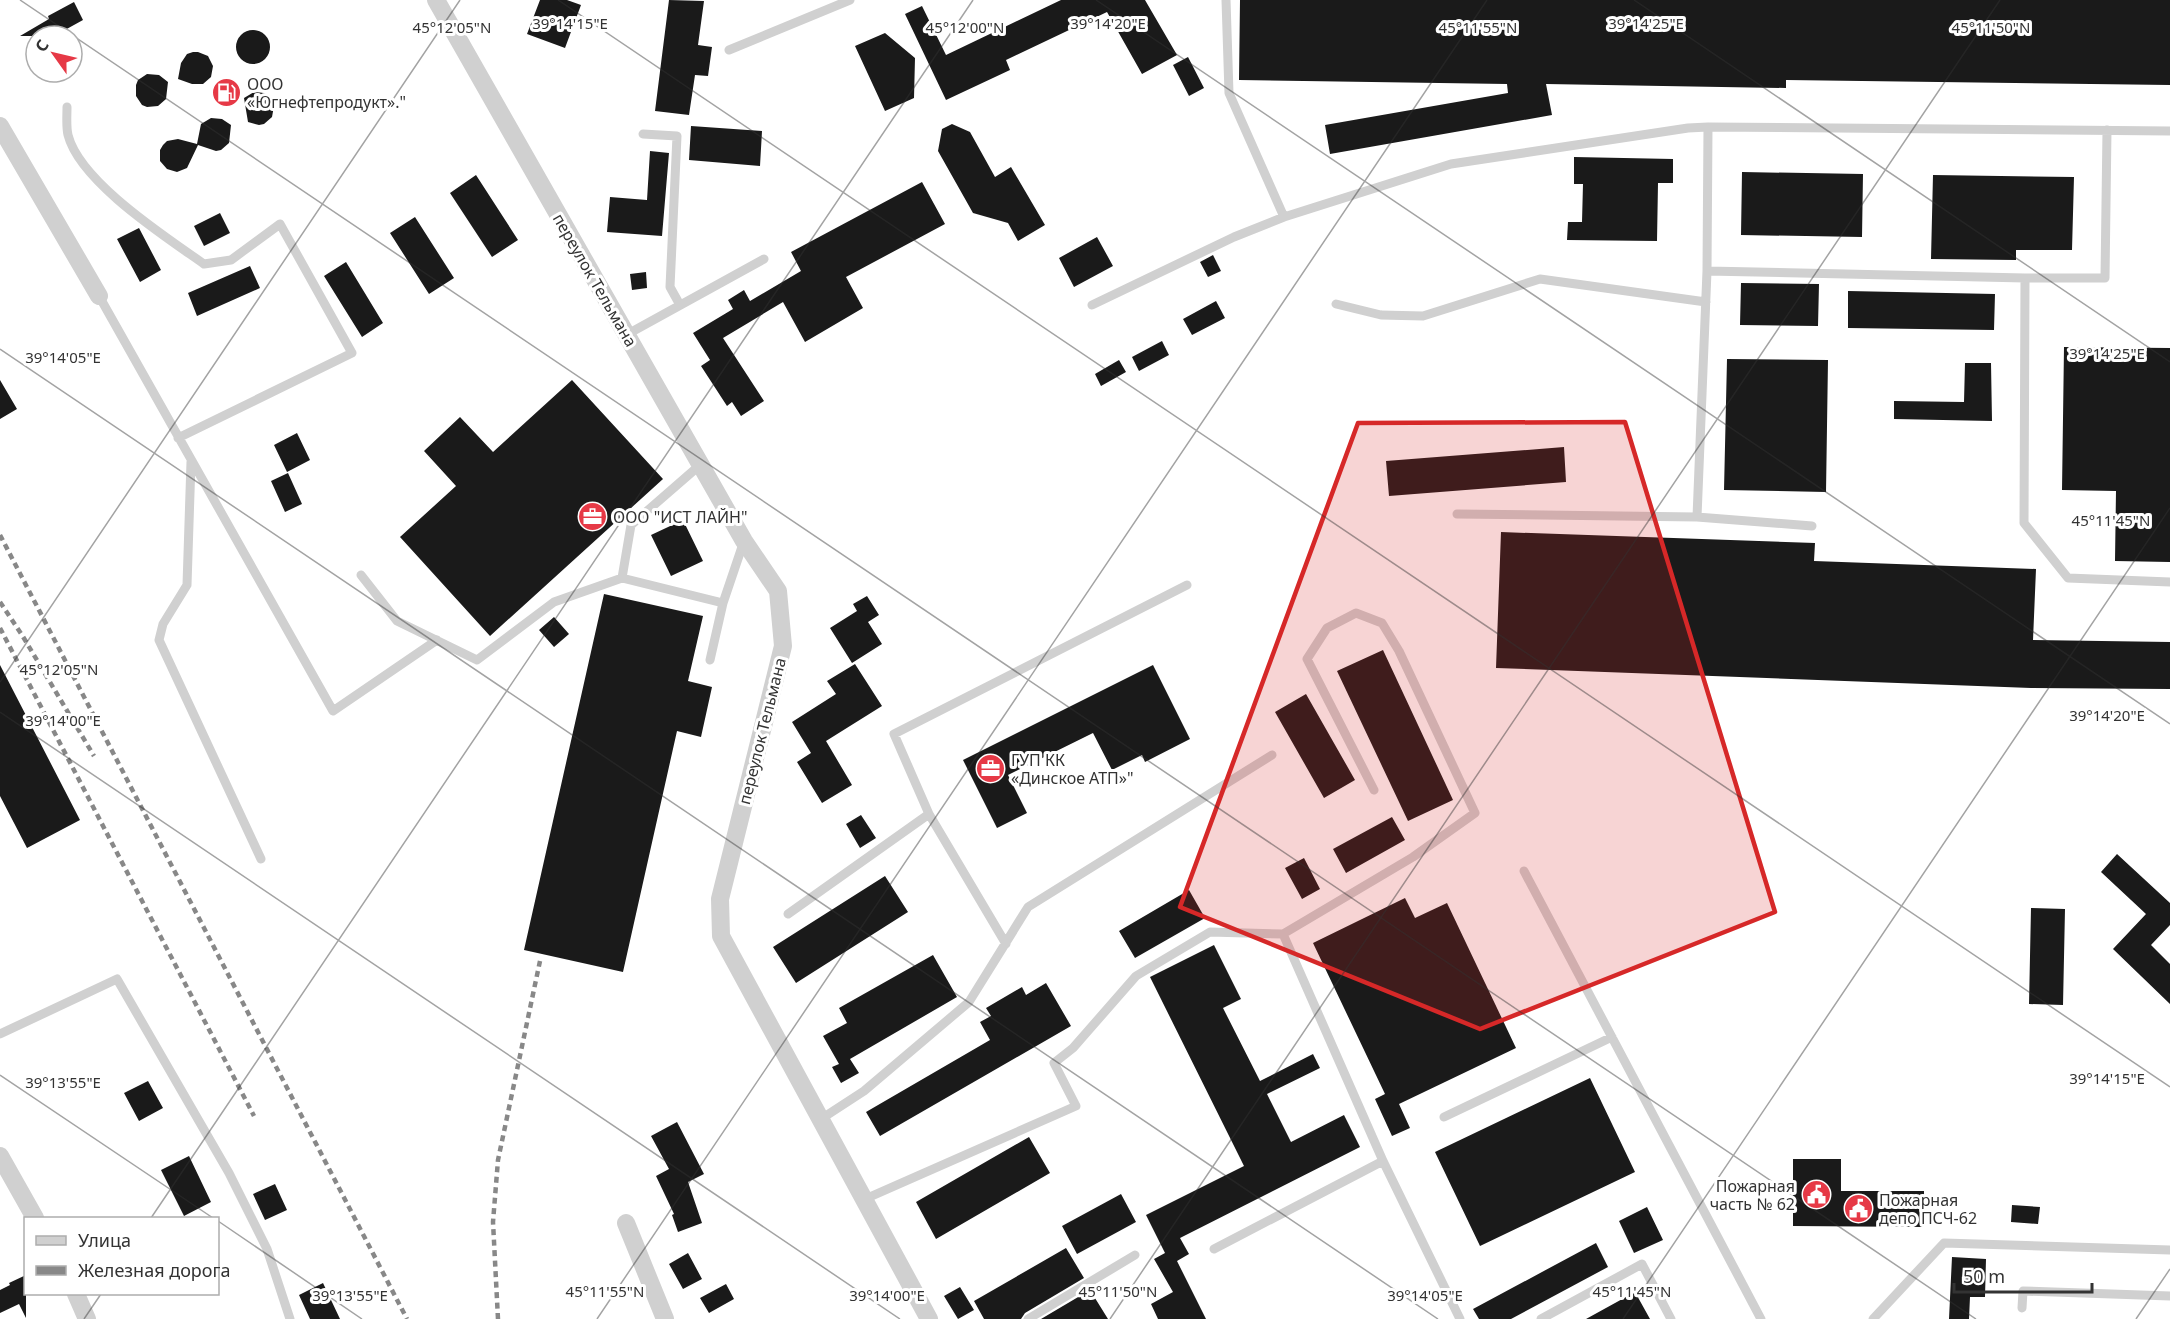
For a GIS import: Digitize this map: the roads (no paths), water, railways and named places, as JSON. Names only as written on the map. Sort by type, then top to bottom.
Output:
[{"type":"street","name":"переулок Тельмана","points":[[436,0],[700,465],[744,540],[778,591],[783,646],[720,899],[721,936],[929,1319]]},
{"type":"street","points":[[0,126],[99,296]]},
{"type":"street","points":[[0,1156],[34,1217]]},
{"type":"street","points":[[626,1223],[665,1319]]},
{"type":"street","points":[[77,1295],[87,1319]]},
{"type":"lane","points":[[729,50],[850,0]]},
{"type":"lane","points":[[1227,0],[1229,93],[1284,217]]},
{"type":"lane","points":[[67,107],[68,135],[82,164],[130,211],[204,264],[231,260],[280,224],[352,353],[178,438]]},
{"type":"lane","points":[[1697,517],[1707,271],[1708,127]]},
{"type":"lane","points":[[1092,305],[1234,237],[1284,217],[1451,164],[1688,128],[1708,127],[2170,131]]},
{"type":"lane","points":[[1707,271],[2105,278],[2107,130]]},
{"type":"lane","points":[[643,134],[677,136],[670,287],[680,305]]},
{"type":"lane","points":[[626,335],[764,259]]},
{"type":"lane","points":[[2025,278],[2024,523],[2068,578],[2170,582]]},
{"type":"lane","points":[[1336,304],[1381,315],[1423,316],[1540,279],[1706,302]]},
{"type":"lane","points":[[99,296],[333,711],[436,640]]},
{"type":"lane","points":[[191,462],[187,585],[163,624],[159,640],[261,859]]},
{"type":"lane","points":[[622,578],[631,525],[700,465]]},
{"type":"lane","points":[[1457,514],[1697,517],[1812,526]]},
{"type":"lane","points":[[710,660],[723,603],[744,540]]},
{"type":"lane","points":[[362,575],[397,621],[477,660],[554,602],[622,578],[723,603]]},
{"type":"lane","points":[[1006,944],[929,814],[894,734],[1187,585]]},
{"type":"lane","points":[[865,1199],[1076,1106],[1054,1063],[1073,1048],[1136,976],[1210,932],[1283,934],[1413,857],[1475,813],[1399,651],[1382,623],[1356,613],[1327,628],[1307,659],[1374,790]]},
{"type":"lane","points":[[821,1119],[864,1091],[969,1002],[1028,907],[1272,755]]},
{"type":"lane","points":[[788,914],[929,814]]},
{"type":"lane","points":[[1524,871],[1761,1319]]},
{"type":"lane","points":[[1283,934],[1383,1161],[1460,1319]]},
{"type":"lane","points":[[0,1034],[117,979],[229,1173],[267,1249],[290,1319]]},
{"type":"lane","points":[[1444,1117],[1612,1037]]},
{"type":"lane","points":[[1214,1249],[1383,1161]]},
{"type":"lane","points":[[1873,1319],[1944,1243],[2170,1250]]},
{"type":"lane","points":[[1028,1319],[1135,1256]]},
{"type":"lane","points":[[1541,1319],[1642,1264],[1671,1319]]},
{"type":"lane","points":[[2022,1308],[2023,1291],[2170,1296]]},
{"type":"railway","points":[[0,535],[407,1319]]},
{"type":"railway","points":[[0,602],[94,756]]},
{"type":"railway","points":[[0,628],[254,1116]]},
{"type":"railway","points":[[498,1319],[493,1222],[498,1160],[540,961]]},
{"type":"place","name":"ООО «Югнефтепродукт».\"","points":[[226,93]]},
{"type":"place","name":"ООО \"ИСТ ЛАЙН\"","points":[[592,517]]},
{"type":"place","name":"ГУП КК «Динское АТП»\"","points":[[990,769]]},
{"type":"place","name":"Пожарная часть № 62","points":[[1816,1195]]},
{"type":"place","name":"Пожарная депо ПСЧ-62","points":[[1858,1209]]}]
